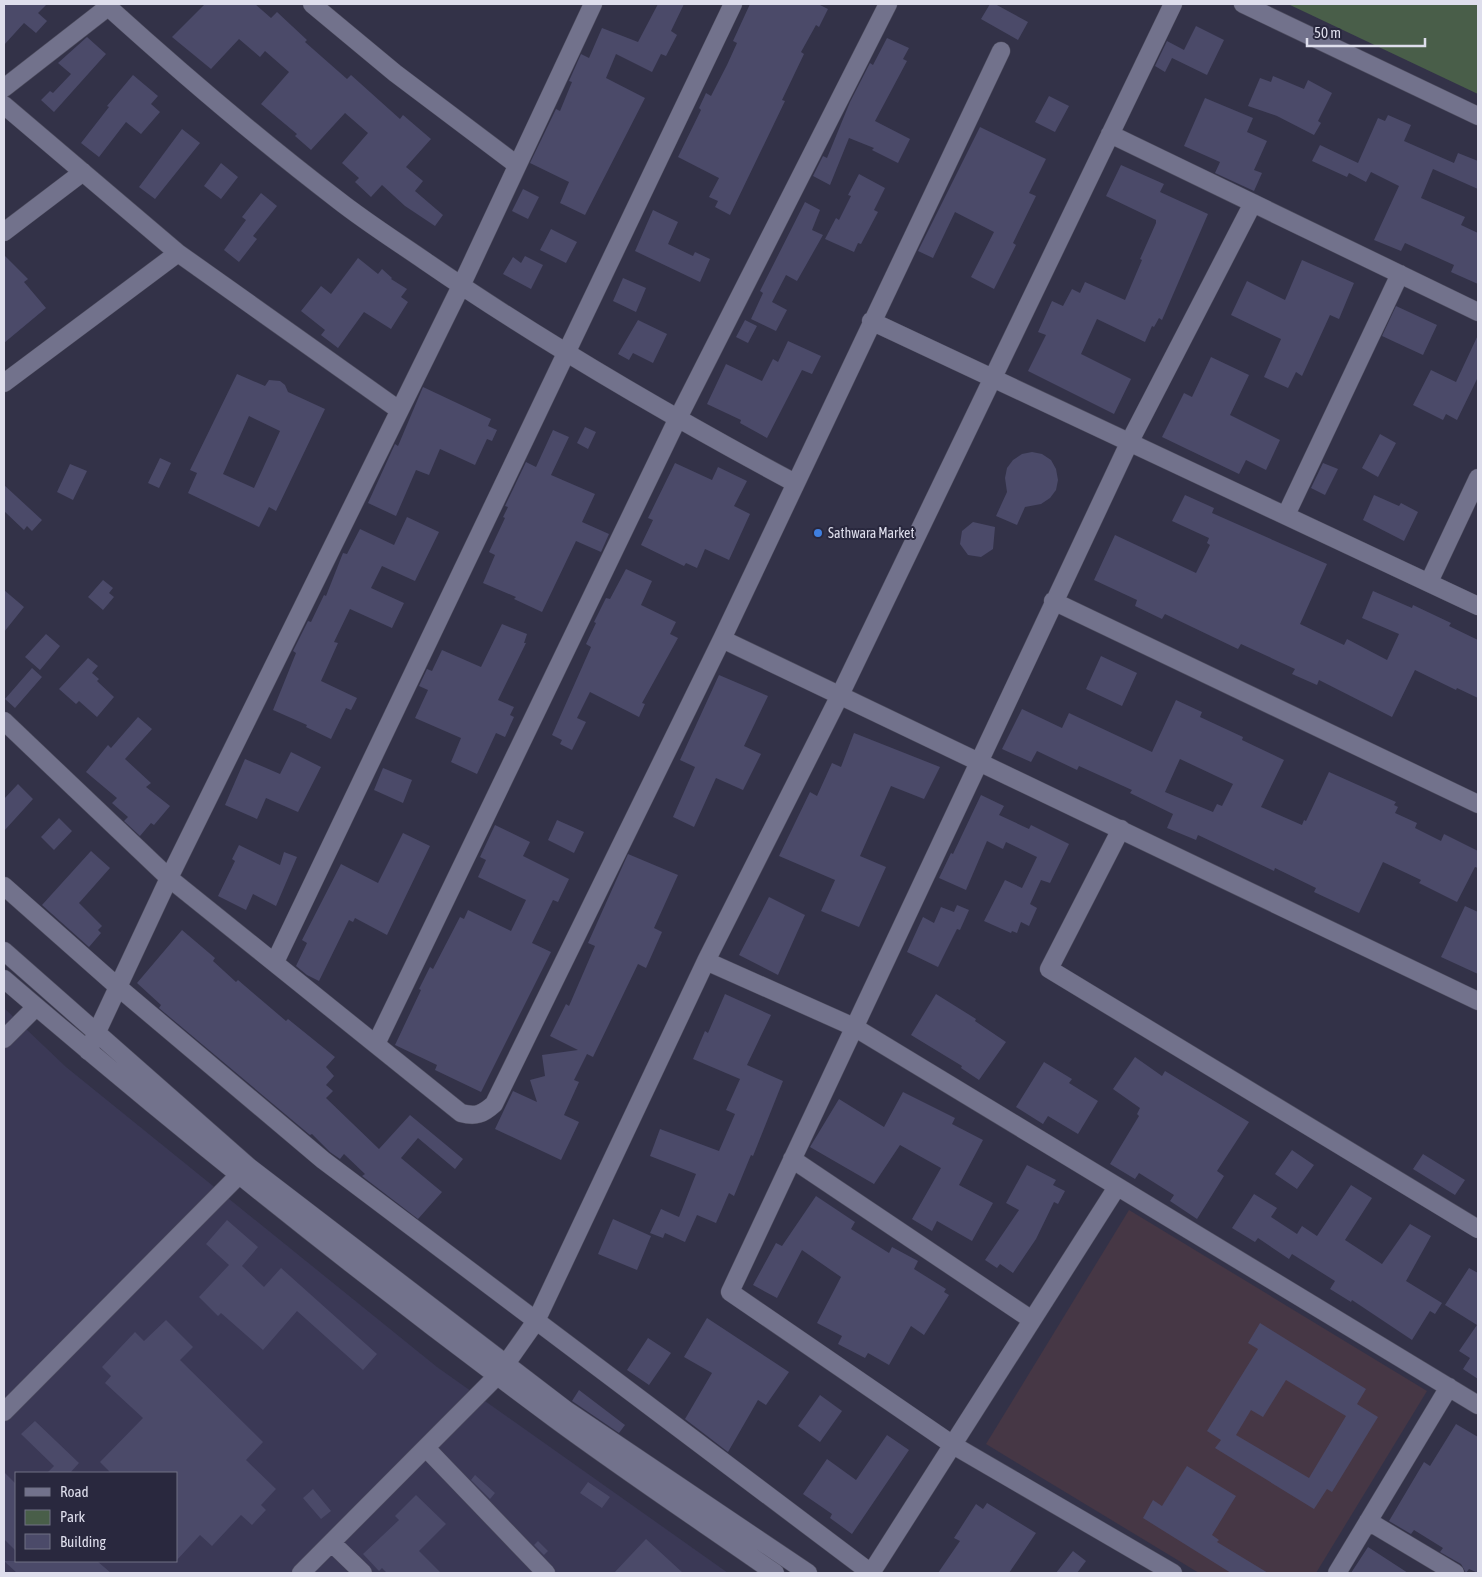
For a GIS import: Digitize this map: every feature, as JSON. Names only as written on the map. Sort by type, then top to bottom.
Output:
[{"type":"street","points":[[312,4],[395,73],[517,166]]},
{"type":"street","points":[[88,1051],[168,878],[461,286],[593,4]]},
{"type":"street","points":[[275,962],[733,4]]},
{"type":"street","points":[[376,1044],[676,420],[888,4]]},
{"type":"street","points":[[301,1573],[502,1370],[536,1321],[706,961],[840,695],[1173,4]]},
{"type":"street","points":[[1244,4],[1478,116]]},
{"type":"street","points":[[4,88],[106,5],[176,68],[339,201],[461,286],[566,354],[676,420],[795,483]]},
{"type":"street","points":[[4,721],[168,878],[461,1113],[471,1116],[484,1113],[494,1104],[722,640],[871,321],[1001,51]]},
{"type":"street","points":[[4,106],[178,253],[399,410]]},
{"type":"street","points":[[1110,134],[1478,312]]},
{"type":"street","points":[[4,232],[83,172]]},
{"type":"street","points":[[1173,1573],[953,1446],[730,1292],[1130,441],[1253,203]]},
{"type":"street","points":[[4,384],[178,253]]},
{"type":"street","points":[[1286,515],[1400,274]]},
{"type":"street","points":[[871,321],[994,377],[1478,606]]},
{"type":"street","points":[[1429,582],[1478,478]]},
{"type":"street","points":[[1054,601],[1478,804]]},
{"type":"street","points":[[722,640],[1478,1001]]},
{"type":"street","points":[[1120,829],[1049,969],[1478,1228]]},
{"type":"street","points":[[4,886],[118,987],[323,1160],[871,1573],[1117,1187]]},
{"type":"street","points":[[4,951],[249,1167],[502,1370],[556,1420],[775,1573]]},
{"type":"street","points":[[706,961],[854,1027],[1478,1405]]},
{"type":"street","points":[[4,979],[88,1051],[339,1256],[502,1370],[566,1410],[808,1573]]},
{"type":"street","points":[[4,1039],[36,1007]]},
{"type":"street","points":[[792,1159],[1032,1320]]},
{"type":"street","points":[[4,1412],[239,1175]]},
{"type":"street","points":[[1336,1573],[1449,1387]]},
{"type":"street","points":[[426,1448],[546,1573]]},
{"type":"street","points":[[1368,1521],[1455,1573]]},
{"type":"street","points":[[332,1543],[363,1573]]},
{"type":"shaded area","points":[[4,1008],[66,1067],[437,1367],[728,1573],[4,1573]]},
{"type":"shaded area","points":[[1129,1210],[1427,1391],[1316,1573],[1199,1573],[986,1444]]},
{"type":"green space","points":[[1288,4],[1478,4],[1478,94]]},
{"type":"building","points":[[4,4],[47,4],[38,13],[47,21],[36,33],[24,23],[4,45]]},
{"type":"building","points":[[205,4],[255,4],[271,18],[277,12],[307,40],[305,42],[347,79],[351,75],[400,119],[403,115],[431,139],[406,167],[423,181],[415,191],[443,215],[435,226],[405,206],[382,185],[371,197],[355,182],[359,178],[342,163],[368,133],[345,113],[311,150],[295,136],[297,134],[261,104],[289,72],[265,51],[260,57],[239,39],[211,69],[172,37]]},
{"type":"building","points":[[658,4],[684,4],[671,31],[677,35],[666,56],[661,54],[652,72],[616,54],[606,78],[645,98],[585,215],[560,203],[569,182],[530,163],[556,109],[560,111],[572,82],[569,81],[581,54],[589,58],[602,28],[638,42]]},
{"type":"building","points":[[750,4],[818,4],[828,9],[819,27],[816,25],[801,52],[804,54],[782,100],[785,101],[730,215],[715,207],[718,201],[709,197],[719,178],[678,157],[701,110],[699,108],[706,93],[711,96],[727,65],[737,43],[733,41]]},
{"type":"building","points":[[990,4],[995,4],[1028,22],[1018,40],[981,19]]},
{"type":"building","points":[[1196,26],[1224,40],[1207,75],[1172,58],[1165,72],[1155,66],[1167,41],[1184,50]]},
{"type":"building","points":[[87,37],[106,54],[54,112],[41,100],[50,91],[53,93],[71,74],[58,63]]},
{"type":"building","points":[[887,38],[909,48],[903,59],[907,61],[875,121],[910,139],[898,163],[872,150],[874,148],[849,138],[830,185],[813,176],[823,156],[827,158],[850,102],[870,63],[873,65]]},
{"type":"building","points":[[133,75],[158,96],[151,104],[160,112],[141,134],[126,122],[99,157],[81,143],[109,107],[107,106]]},
{"type":"building","points":[[1273,76],[1304,89],[1308,80],[1332,93],[1318,121],[1321,123],[1314,135],[1277,116],[1248,106],[1260,78],[1271,82]]},
{"type":"building","points":[[1049,96],[1069,106],[1055,132],[1035,122]]},
{"type":"building","points":[[1205,98],[1253,118],[1247,132],[1267,141],[1254,170],[1262,173],[1254,191],[1215,173],[1220,162],[1184,146]]},
{"type":"building","points":[[1388,115],[1411,125],[1404,141],[1454,163],[1458,153],[1478,161],[1478,189],[1433,169],[1421,198],[1465,217],[1461,225],[1478,233],[1478,284],[1451,272],[1454,265],[1405,243],[1401,251],[1374,240],[1399,186],[1371,172],[1366,182],[1349,173],[1347,177],[1312,161],[1320,145],[1358,163],[1378,118],[1385,121]]},
{"type":"building","points":[[980,127],[1046,159],[1029,193],[1036,196],[1013,243],[1016,245],[994,289],[971,277],[994,232],[955,212],[933,258],[918,251]]},
{"type":"building","points":[[182,129],[200,143],[155,199],[139,187]]},
{"type":"building","points":[[221,163],[238,177],[221,199],[204,186]]},
{"type":"building","points":[[1121,165],[1164,184],[1160,192],[1208,214],[1162,320],[1159,318],[1154,327],[1152,326],[1145,342],[1097,319],[1081,354],[1131,379],[1114,414],[1028,371],[1046,335],[1038,332],[1052,301],[1063,306],[1072,289],[1080,293],[1085,282],[1125,300],[1156,220],[1106,196]]},
{"type":"building","points":[[859,174],[885,188],[874,210],[878,212],[861,244],[858,243],[854,252],[825,239],[836,218],[839,220],[851,196],[848,195]]},
{"type":"building","points":[[523,189],[539,197],[528,219],[512,211]]},
{"type":"building","points":[[261,193],[277,206],[253,236],[257,239],[239,262],[224,250],[246,220],[242,217]]},
{"type":"building","points":[[805,202],[820,210],[812,230],[823,235],[797,281],[786,275],[772,302],[787,310],[776,331],[751,319],[763,293],[760,291]]},
{"type":"building","points":[[653,210],[678,222],[668,244],[693,256],[695,252],[710,259],[700,282],[635,251]]},
{"type":"building","points":[[551,229],[577,242],[566,263],[540,250]]},
{"type":"building","points":[[4,255],[28,279],[24,282],[46,308],[4,343]]},
{"type":"building","points":[[525,256],[543,265],[531,289],[503,274],[513,257],[521,263]]},
{"type":"building","points":[[358,258],[378,274],[382,269],[391,279],[407,289],[401,297],[408,302],[391,329],[364,312],[338,348],[321,335],[325,330],[301,311],[321,286],[331,294]]},
{"type":"building","points":[[1302,260],[1354,283],[1339,319],[1330,315],[1302,376],[1296,372],[1288,388],[1264,377],[1281,339],[1231,315],[1247,281],[1285,300]]},
{"type":"building","points":[[623,278],[646,288],[636,312],[613,301]]},
{"type":"building","points":[[1396,306],[1437,325],[1423,355],[1382,336]]},
{"type":"building","points":[[638,320],[667,334],[653,363],[633,353],[629,360],[618,354]]},
{"type":"building","points":[[745,320],[757,326],[748,343],[736,337]]},
{"type":"building","points":[[1478,335],[1478,377],[1457,420],[1446,414],[1443,420],[1413,405],[1431,370],[1456,382]]},
{"type":"building","points":[[788,341],[821,356],[812,374],[802,370],[767,438],[740,423],[741,420],[707,404],[726,364],[762,381],[773,359],[778,362]]},
{"type":"building","points":[[1211,357],[1249,375],[1230,415],[1280,440],[1266,470],[1246,460],[1239,474],[1162,437],[1184,393],[1192,397]]},
{"type":"building","points":[[237,374],[265,386],[269,380],[280,381],[285,385],[288,392],[325,409],[276,511],[269,507],[259,527],[188,493],[197,473],[190,470]],"holes":[[[249,416],[280,431],[254,488],[223,474]]]},
{"type":"building","points":[[423,387],[491,419],[488,426],[497,430],[492,441],[487,439],[475,465],[440,449],[429,475],[416,470],[396,516],[368,503],[395,444],[398,446]]},
{"type":"building","points":[[585,427],[596,432],[588,449],[577,443]]},
{"type":"building","points":[[553,430],[569,437],[551,475],[595,494],[582,522],[609,534],[601,552],[576,541],[542,612],[514,599],[516,597],[483,583],[495,555],[489,552],[505,518],[503,517],[508,507],[505,506],[526,462],[536,467]]},
{"type":"building","points":[[1380,434],[1396,443],[1378,477],[1362,468]]},
{"type":"building","points":[[1032,452],[1042,454],[1051,460],[1056,469],[1058,480],[1056,490],[1050,498],[1041,504],[1025,507],[1017,525],[996,516],[1007,492],[1005,478],[1007,468],[1013,460],[1022,454]]},
{"type":"building","points":[[160,458],[171,463],[159,488],[148,483]]},
{"type":"building","points":[[675,463],[712,480],[718,467],[747,481],[734,506],[750,514],[729,560],[705,549],[697,568],[686,563],[684,566],[641,545],[653,520],[648,518]]},
{"type":"building","points":[[1323,463],[1338,469],[1325,495],[1311,488]]},
{"type":"building","points":[[70,464],[87,471],[73,500],[57,492]]},
{"type":"building","points":[[4,485],[42,520],[32,531],[27,526],[24,530],[4,511]]},
{"type":"building","points":[[1185,495],[1214,508],[1212,513],[1327,564],[1300,624],[1344,645],[1347,639],[1387,660],[1399,634],[1362,618],[1373,591],[1412,608],[1413,605],[1451,623],[1449,626],[1478,640],[1478,698],[1457,688],[1456,690],[1415,670],[1392,717],[1319,680],[1317,685],[1292,674],[1295,669],[1241,644],[1238,649],[1165,614],[1162,619],[1135,606],[1137,600],[1094,580],[1115,535],[1196,573],[1210,545],[1207,543],[1209,538],[1172,521]]},
{"type":"building","points":[[1374,495],[1399,506],[1401,503],[1418,512],[1404,541],[1363,520]]},
{"type":"building","points":[[407,517],[439,532],[415,581],[382,566],[371,588],[404,603],[392,628],[350,609],[334,642],[338,643],[321,681],[357,698],[351,710],[346,708],[331,739],[306,727],[307,725],[273,710],[296,653],[293,651],[308,621],[311,622],[324,595],[326,596],[343,553],[347,554],[360,529],[394,545]]},
{"type":"building","points":[[973,522],[995,527],[993,549],[981,557],[968,555],[960,544],[962,531]]},
{"type":"building","points":[[626,569],[652,581],[641,605],[676,622],[670,634],[678,638],[642,703],[645,704],[639,717],[590,692],[577,718],[586,722],[572,750],[560,744],[562,740],[552,735],[591,647],[586,644],[596,623],[594,622],[606,598],[610,599]]},
{"type":"building","points":[[103,580],[113,588],[109,593],[114,597],[103,610],[88,597]]},
{"type":"building","points":[[4,590],[24,607],[4,632]]},
{"type":"building","points":[[502,624],[527,634],[524,643],[526,643],[498,700],[514,707],[510,715],[514,717],[505,737],[496,733],[477,774],[451,762],[461,738],[415,718],[428,690],[419,686],[427,669],[432,671],[442,650],[481,667]]},
{"type":"building","points":[[46,634],[60,646],[40,670],[25,657]]},
{"type":"building","points":[[1101,656],[1137,673],[1122,706],[1086,689]]},
{"type":"building","points":[[88,658],[98,666],[92,673],[99,679],[97,681],[114,697],[97,717],[79,701],[76,704],[59,689]]},
{"type":"building","points":[[32,668],[42,677],[15,708],[5,699]]},
{"type":"building","points":[[719,675],[768,696],[744,746],[761,754],[743,790],[716,778],[694,827],[673,817],[695,767],[680,760]]},
{"type":"building","points":[[1176,700],[1202,712],[1200,717],[1243,737],[1242,740],[1284,760],[1261,807],[1302,825],[1304,820],[1306,821],[1329,772],[1396,802],[1394,805],[1398,807],[1395,813],[1417,823],[1415,828],[1441,841],[1444,834],[1478,851],[1478,868],[1475,867],[1457,902],[1419,883],[1421,880],[1383,862],[1359,913],[1314,892],[1316,888],[1275,868],[1274,871],[1198,835],[1196,840],[1167,828],[1173,814],[1130,793],[1132,790],[1079,766],[1077,770],[1037,751],[1031,762],[1002,749],[1022,709],[1062,728],[1069,713],[1152,752]],"holes":[[[1180,759],[1233,784],[1222,806],[1217,804],[1213,812],[1165,792]]]},
{"type":"building","points":[[138,717],[152,729],[125,759],[151,783],[146,787],[170,806],[154,825],[151,823],[140,836],[124,821],[128,817],[112,803],[117,798],[86,772],[108,745],[111,748]]},
{"type":"building","points":[[854,733],[940,767],[924,799],[891,786],[860,856],[886,867],[859,927],[821,911],[835,880],[779,856],[810,792],[817,796],[832,763],[841,767]]},
{"type":"building","points":[[291,752],[321,767],[298,812],[266,798],[257,819],[225,805],[245,759],[280,774]]},
{"type":"building","points":[[383,768],[412,780],[403,803],[374,790]]},
{"type":"building","points":[[18,784],[33,799],[4,831],[4,799]]},
{"type":"building","points":[[981,795],[1004,806],[999,815],[1029,829],[1031,825],[1069,844],[1050,883],[1041,880],[1030,904],[1037,908],[1029,926],[1021,922],[1017,933],[1012,931],[1011,933],[984,921],[1005,880],[1022,888],[1037,857],[1006,842],[1003,849],[987,841],[966,890],[939,878],[951,853],[953,854]]},
{"type":"building","points":[[59,818],[72,831],[54,850],[41,837]]},
{"type":"building","points":[[557,820],[584,832],[574,853],[548,840]]},
{"type":"building","points":[[495,825],[530,842],[523,856],[569,879],[558,902],[553,900],[532,943],[551,952],[481,1092],[435,1070],[437,1065],[395,1045],[430,967],[433,969],[460,917],[464,919],[468,910],[511,931],[526,900],[478,877],[486,860],[480,857]]},
{"type":"building","points":[[403,833],[430,846],[387,935],[355,918],[353,922],[349,920],[319,981],[307,975],[296,966],[307,943],[302,940],[341,864],[378,883]]},
{"type":"building","points":[[239,845],[280,865],[284,852],[297,857],[276,906],[253,894],[246,910],[218,896],[235,861],[232,859]]},
{"type":"building","points":[[91,851],[110,868],[79,903],[102,926],[98,930],[101,933],[89,947],[42,905]]},
{"type":"building","points":[[628,854],[678,875],[654,928],[662,932],[646,968],[638,964],[593,1057],[587,1054],[574,1080],[579,1082],[564,1115],[579,1122],[561,1160],[495,1129],[513,1091],[537,1102],[530,1080],[545,1076],[542,1055],[578,1050],[550,1036],[566,1004],[569,1006],[595,946],[588,943]]},
{"type":"building","points":[[769,897],[805,915],[778,975],[739,955]]},
{"type":"building","points":[[957,905],[969,910],[960,930],[957,929],[938,967],[907,952],[923,917],[934,923],[941,907],[954,912]]},
{"type":"building","points":[[1465,906],[1478,912],[1478,974],[1441,957]]},
{"type":"building","points":[[182,930],[215,958],[213,961],[236,982],[238,980],[286,1021],[288,1019],[335,1057],[326,1067],[334,1076],[326,1085],[333,1091],[326,1098],[379,1149],[410,1115],[463,1159],[455,1169],[418,1138],[401,1158],[442,1192],[418,1219],[362,1176],[365,1174],[344,1154],[340,1159],[330,1152],[312,1134],[310,1135],[159,1008],[161,1005],[137,983]]},
{"type":"building","points":[[725,994],[771,1015],[747,1065],[783,1081],[753,1156],[751,1155],[734,1196],[729,1193],[716,1223],[697,1215],[685,1242],[665,1233],[663,1238],[650,1233],[661,1209],[679,1217],[696,1174],[650,1156],[660,1129],[719,1151],[735,1114],[726,1110],[740,1079],[693,1059],[705,1031],[708,1033]]},
{"type":"building","points":[[936,994],[976,1019],[975,1021],[1006,1042],[979,1080],[961,1068],[962,1066],[911,1035]]},
{"type":"building","points":[[1135,1057],[1162,1076],[1165,1071],[1249,1122],[1217,1171],[1224,1176],[1197,1219],[1170,1201],[1174,1195],[1139,1173],[1135,1179],[1110,1164],[1139,1116],[1137,1114],[1140,1108],[1113,1089]]},
{"type":"building","points":[[1044,1062],[1072,1079],[1069,1083],[1098,1101],[1078,1134],[1048,1116],[1043,1124],[1016,1107]]},
{"type":"building","points":[[903,1092],[955,1118],[952,1124],[983,1140],[959,1185],[993,1203],[972,1241],[937,1221],[932,1231],[912,1219],[941,1168],[900,1145],[874,1184],[810,1147],[839,1099],[884,1127]]},
{"type":"building","points":[[1292,1150],[1314,1165],[1297,1189],[1275,1174]]},
{"type":"building","points":[[1423,1154],[1465,1180],[1455,1195],[1413,1169]]},
{"type":"building","points":[[1027,1165],[1056,1180],[1053,1185],[1065,1191],[1058,1204],[1054,1202],[1036,1239],[1013,1273],[1000,1264],[997,1268],[985,1260],[1019,1210],[1006,1203]]},
{"type":"building","points":[[1351,1185],[1372,1198],[1345,1240],[1382,1264],[1410,1224],[1431,1236],[1406,1281],[1442,1303],[1435,1314],[1430,1311],[1412,1340],[1352,1300],[1351,1302],[1330,1289],[1335,1281],[1292,1254],[1289,1259],[1258,1238],[1255,1242],[1232,1228],[1254,1194],[1277,1208],[1271,1217],[1297,1234],[1302,1226],[1317,1236]]},
{"type":"building","points":[[816,1196],[855,1222],[851,1229],[889,1253],[892,1247],[918,1261],[914,1269],[946,1289],[944,1292],[949,1295],[924,1335],[911,1326],[889,1365],[868,1353],[865,1358],[838,1344],[842,1336],[817,1323],[841,1277],[802,1250],[777,1298],[753,1285],[776,1243],[782,1246]]},
{"type":"building","points":[[613,1219],[651,1236],[637,1270],[598,1254]]},
{"type":"building","points":[[227,1220],[258,1247],[242,1266],[264,1287],[281,1268],[377,1354],[363,1370],[297,1311],[263,1350],[221,1313],[218,1316],[199,1297],[229,1265],[206,1244]]},
{"type":"building","points":[[1469,1268],[1478,1273],[1478,1379],[1463,1369],[1470,1358],[1459,1351],[1477,1325],[1445,1305]]},
{"type":"building","points":[[707,1318],[789,1372],[766,1405],[758,1400],[728,1452],[685,1419],[712,1373],[684,1357]]},
{"type":"building","points":[[166,1320],[193,1347],[180,1360],[263,1442],[246,1460],[276,1489],[261,1505],[266,1510],[252,1525],[241,1515],[212,1546],[200,1535],[178,1559],[178,1472],[110,1472],[100,1462],[143,1418],[105,1383],[111,1376],[102,1367],[135,1332],[144,1341]]},
{"type":"building","points":[[1260,1323],[1366,1389],[1357,1404],[1378,1417],[1332,1492],[1327,1489],[1314,1509],[1215,1448],[1221,1440],[1207,1431],[1258,1349],[1248,1343]],"holes":[[[1286,1380],[1346,1416],[1309,1478],[1236,1435],[1251,1410],[1263,1417]]]},
{"type":"building","points":[[648,1338],[671,1353],[649,1385],[627,1370]]},
{"type":"building","points":[[579,1390],[625,1425],[619,1433],[572,1401]]},
{"type":"building","points":[[820,1395],[842,1411],[820,1442],[798,1426]]},
{"type":"building","points":[[35,1421],[79,1463],[71,1472],[48,1472],[54,1466],[21,1434]]},
{"type":"building","points":[[1456,1424],[1478,1437],[1478,1573],[1469,1569],[1466,1573],[1461,1564],[1440,1552],[1443,1548],[1414,1530],[1411,1534],[1389,1521],[1424,1462],[1430,1466]]},
{"type":"building","points":[[887,1435],[909,1450],[852,1534],[830,1518],[832,1514],[803,1494],[827,1459],[856,1480]]},
{"type":"building","points":[[1187,1466],[1236,1496],[1212,1535],[1219,1540],[1217,1542],[1268,1573],[1231,1573],[1143,1518],[1153,1500],[1162,1506]]},
{"type":"building","points":[[4,1472],[15,1483],[15,1550],[4,1539]]},
{"type":"building","points":[[475,1475],[495,1493],[490,1499],[471,1480]]},
{"type":"building","points":[[588,1482],[610,1497],[602,1508],[580,1493]]},
{"type":"building","points":[[313,1489],[331,1511],[321,1519],[303,1498]]},
{"type":"building","points":[[416,1495],[446,1524],[419,1551],[441,1573],[387,1573],[382,1568],[379,1571],[363,1554],[399,1520],[395,1516]]},
{"type":"building","points":[[987,1503],[1036,1533],[1009,1573],[938,1573],[960,1541],[954,1538],[976,1504],[983,1509]]},
{"type":"building","points":[[646,1539],[683,1573],[614,1573]]},
{"type":"building","points":[[538,1541],[548,1551],[544,1555],[534,1545]]},
{"type":"building","points":[[1368,1547],[1408,1573],[1351,1573]]},
{"type":"building","points":[[1073,1551],[1086,1561],[1077,1573],[1056,1573]]},
{"type":"building","points":[[4,1561],[98,1562],[111,1573],[17,1573]]},
{"type":"place","name":"Sathwara Market","points":[[818,533]]}]
